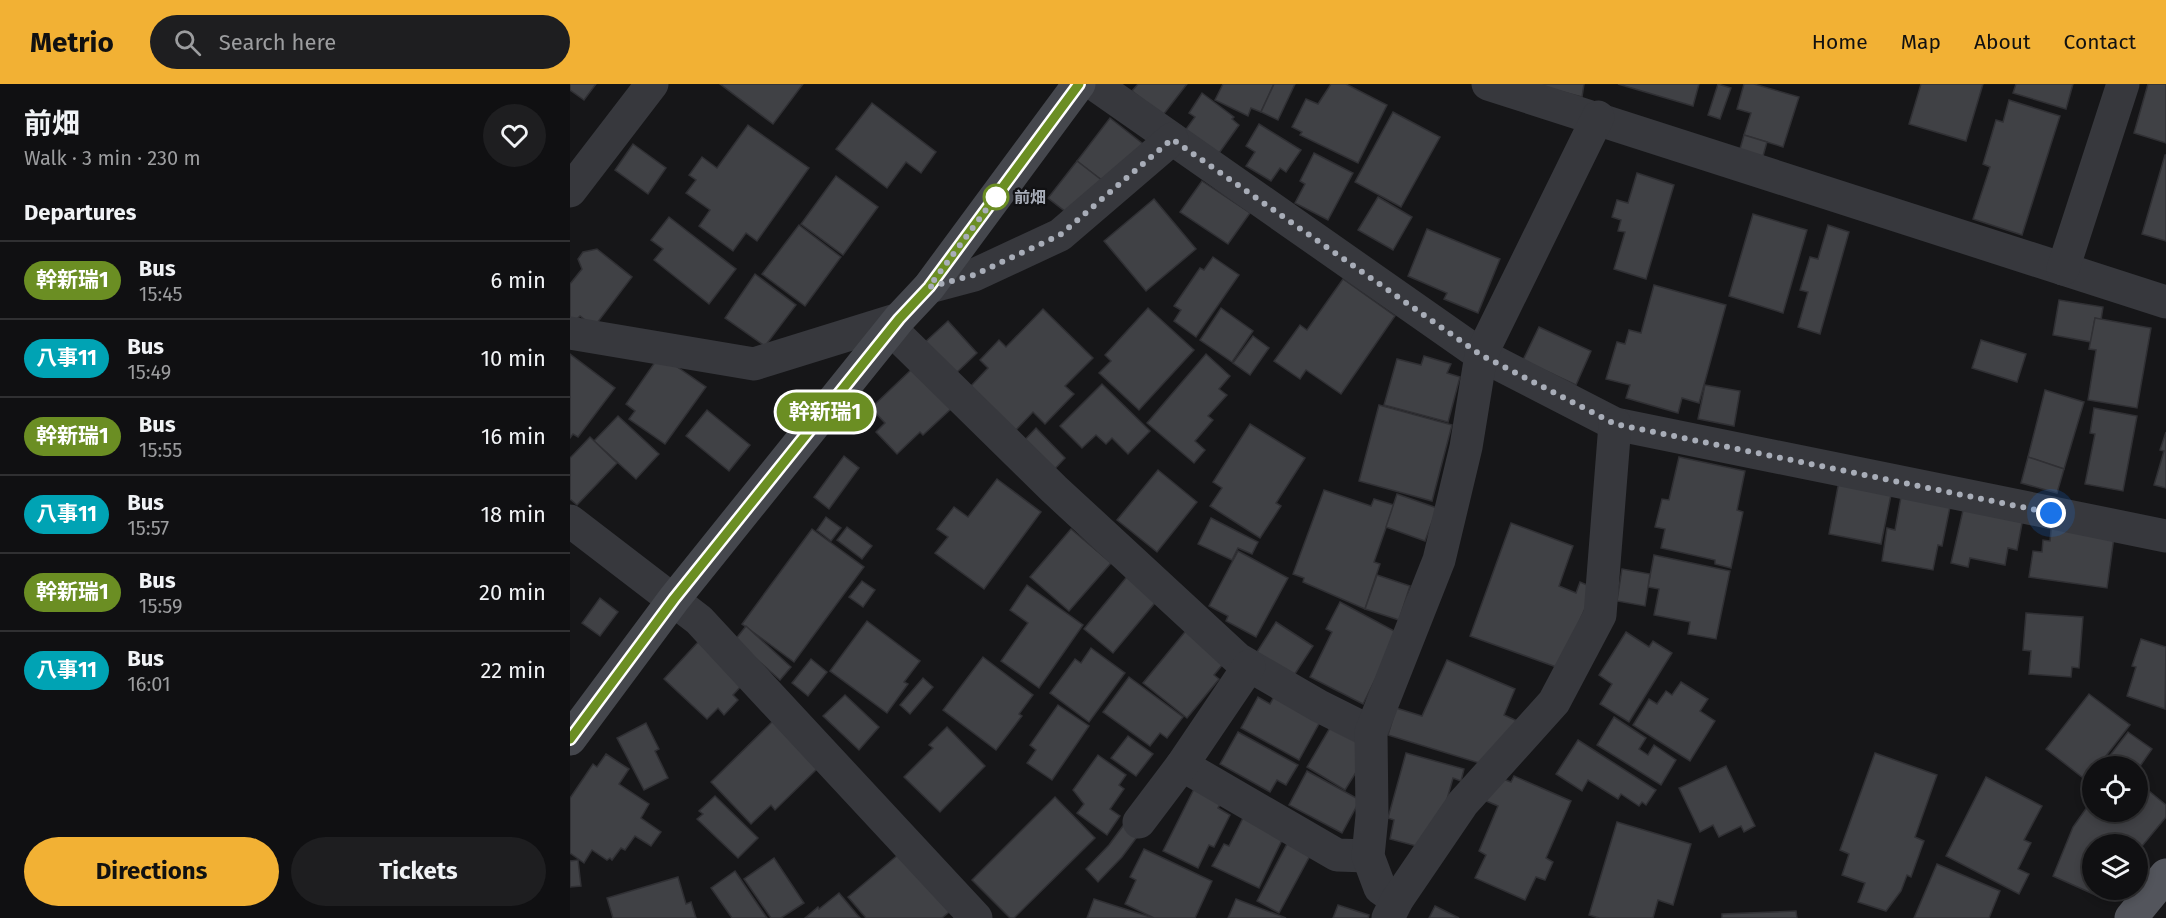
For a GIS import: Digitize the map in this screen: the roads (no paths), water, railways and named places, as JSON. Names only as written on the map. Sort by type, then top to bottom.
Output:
[{"type":"main road","points":[[2132,918],[2166,874]]},
{"type":"street","points":[[570,192],[652,84]]},
{"type":"street","points":[[570,739],[674,599],[895,324],[929,287],[1079,84]]},
{"type":"street","points":[[1094,84],[1481,355],[1615,424],[2166,536]]},
{"type":"street","points":[[1488,84],[1598,117],[2166,302]]},
{"type":"street","points":[[2063,268],[2123,84]]},
{"type":"street","points":[[1598,117],[1481,355],[1466,447],[1439,560],[1371,732],[1372,816],[1368,856],[1380,888],[1392,909],[1463,803],[1554,702],[1600,615],[1615,424]]},
{"type":"street","points":[[929,287],[974,275],[1060,235],[1172,139]]},
{"type":"street","points":[[570,333],[754,364],[895,324]]},
{"type":"street","points":[[895,324],[1054,489],[1238,659],[1371,732]]},
{"type":"street","points":[[570,521],[699,620],[976,918]]},
{"type":"street","points":[[1139,822],[1182,765],[1249,666]]},
{"type":"street","points":[[1182,765],[1337,855],[1368,856]]},
{"type":"place","name":"前畑","points":[[996,197]]}]
